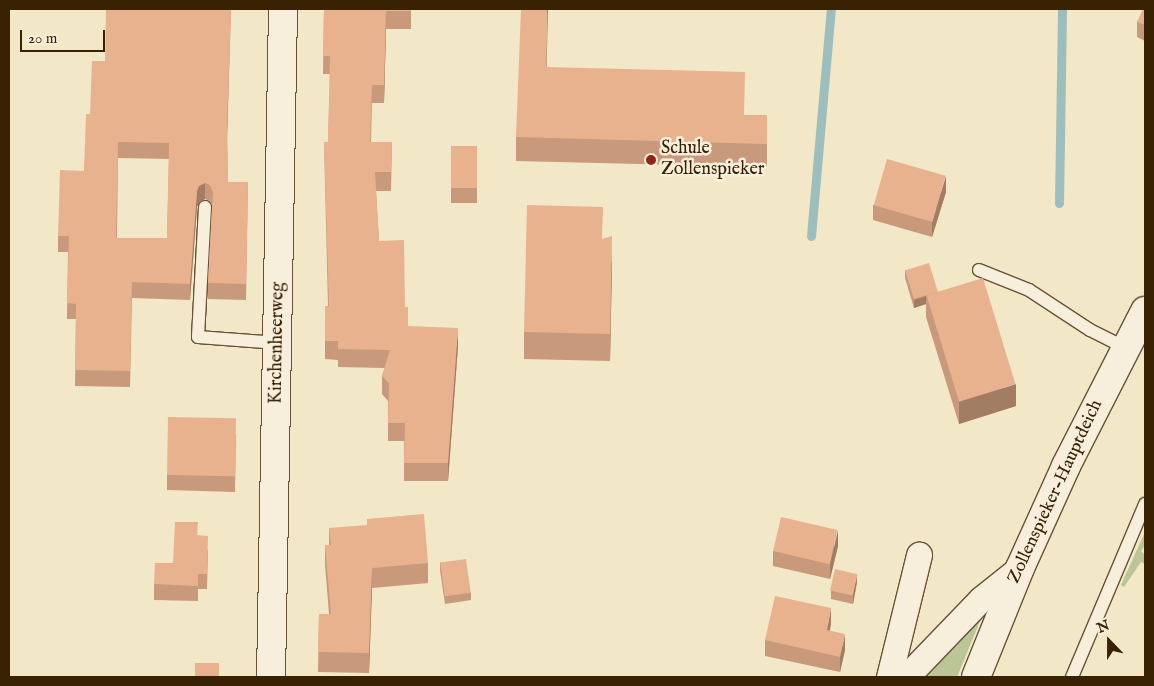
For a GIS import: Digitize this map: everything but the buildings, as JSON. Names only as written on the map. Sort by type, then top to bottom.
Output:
[{"type":"main road","name":"Kirchenheerweg","points":[[271,677],[283,9]]},
{"type":"main road","name":"Zollenspieker-Hauptdeich","points":[[976,677],[1020,568],[1066,466],[1145,311]]},
{"type":"street","points":[[889,677],[919,554]]},
{"type":"street","points":[[906,677],[981,599],[1020,568]]},
{"type":"lane","points":[[205,207],[198,337],[278,343]]},
{"type":"lane","points":[[979,270],[1029,290],[1090,330],[1126,348]]},
{"type":"lane","points":[[1072,677],[1145,504]]},
{"type":"green space","points":[[1145,532],[1145,545],[1141,551],[1145,555],[1145,564],[1141,562],[1124,587],[1121,585]]},
{"type":"green space","points":[[983,614],[957,677],[919,677]]},
{"type":"waterway","points":[[811,236],[831,9]]},
{"type":"waterway","points":[[1059,203],[1062,9]]},
{"type":"place","name":"Schule Zollenspieker","points":[[651,160]]}]
